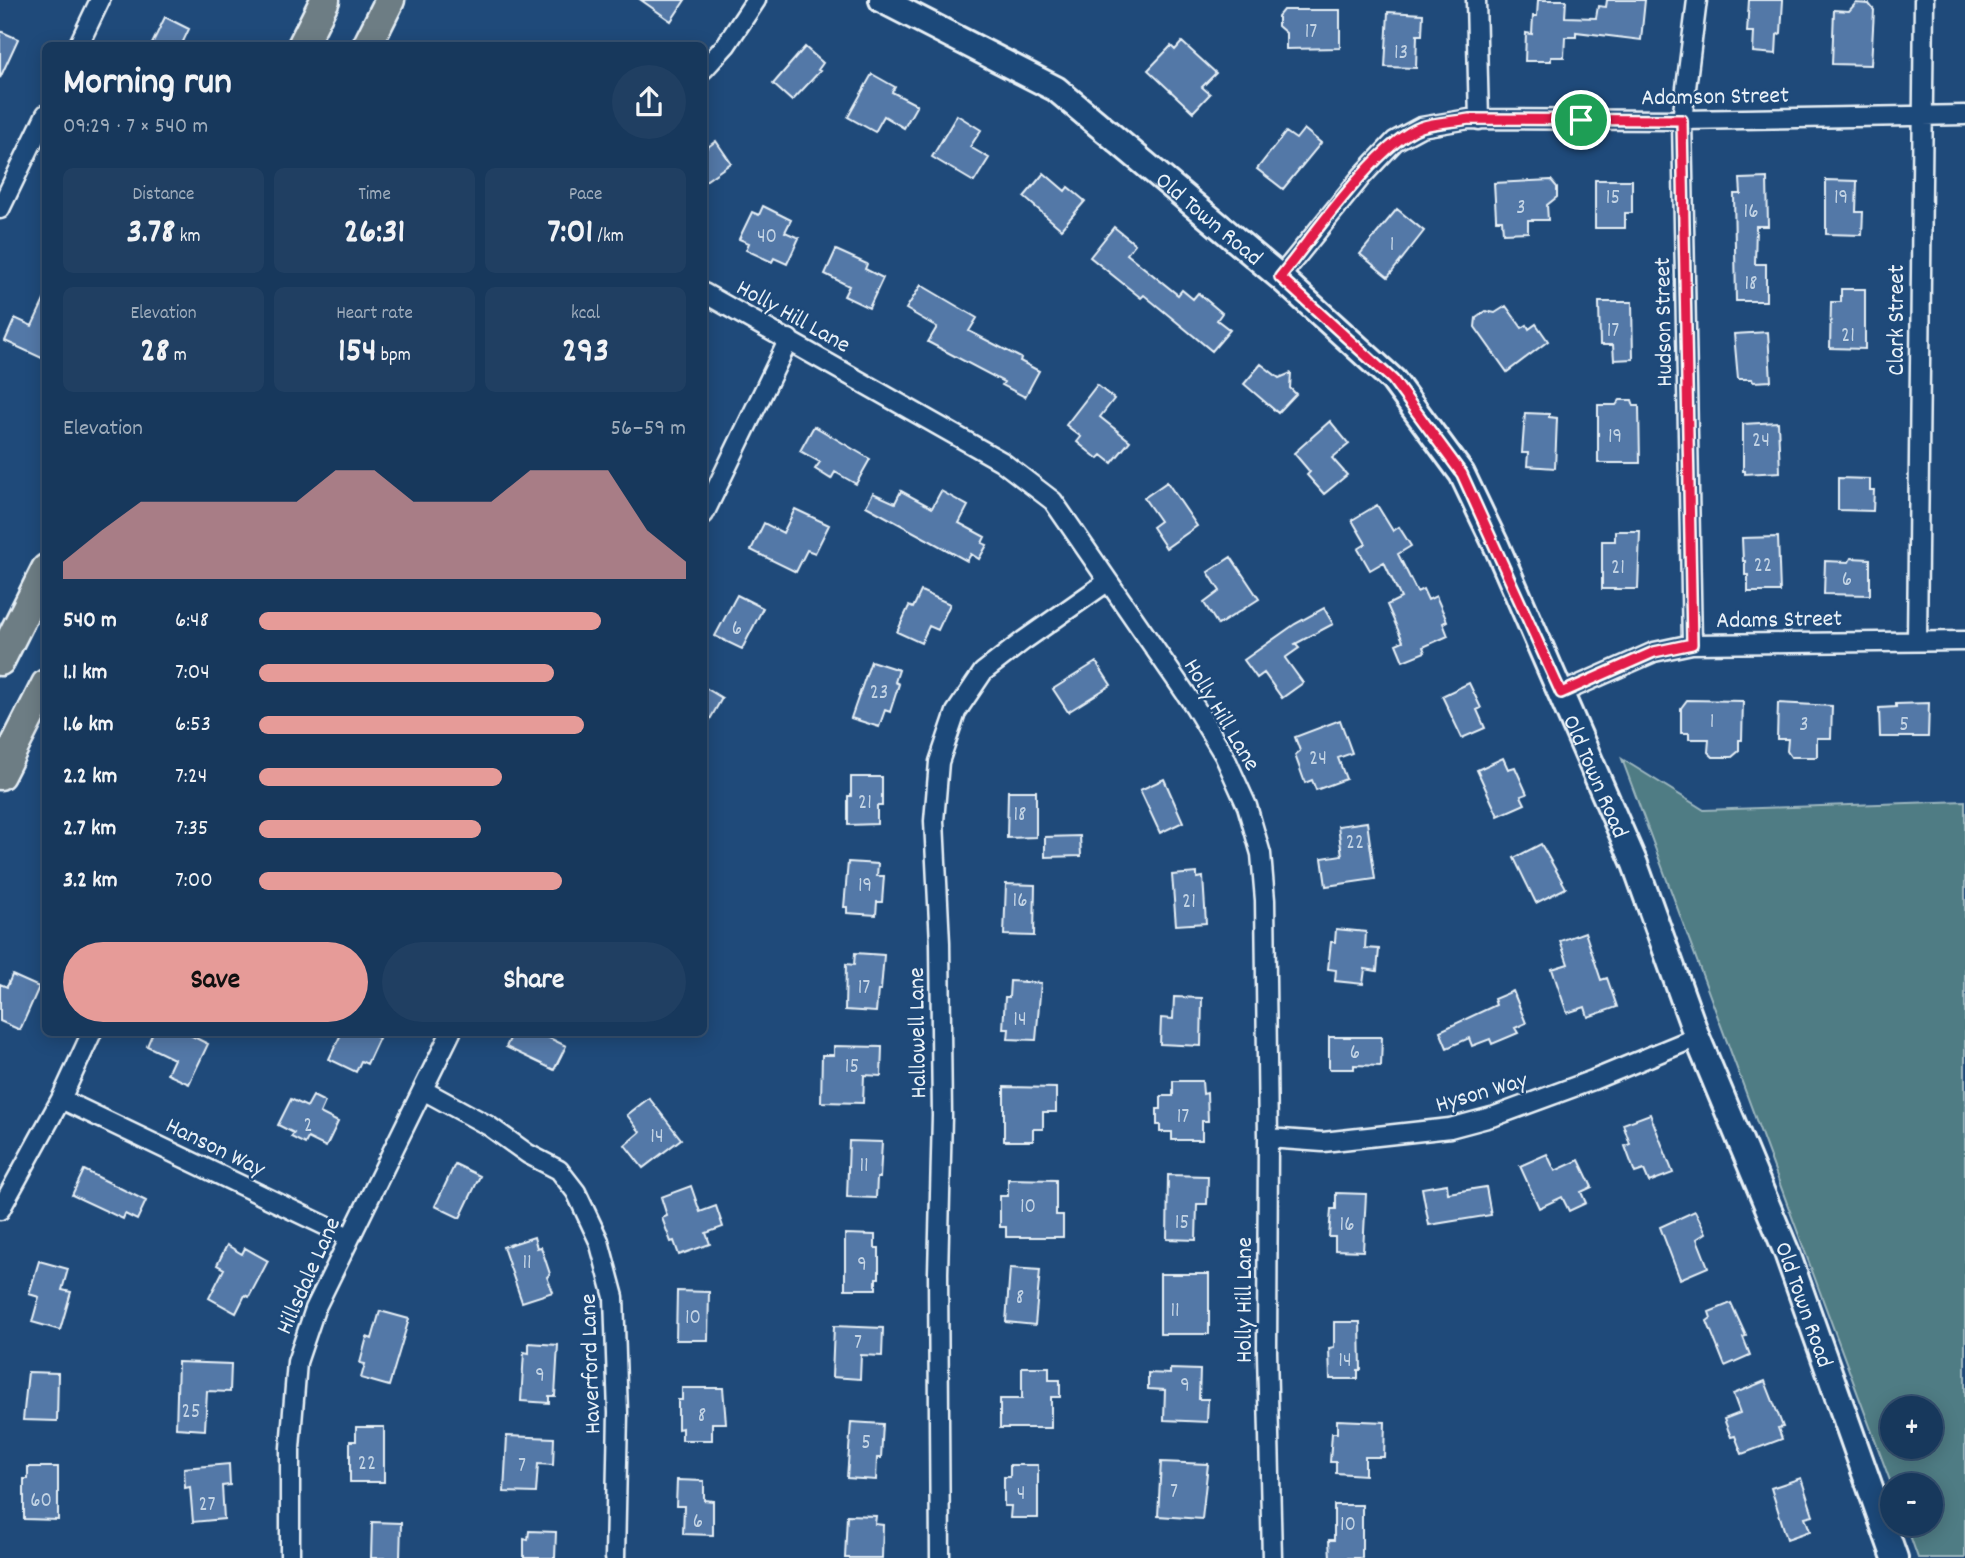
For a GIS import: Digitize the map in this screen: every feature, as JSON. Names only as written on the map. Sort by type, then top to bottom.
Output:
[{"type":"highway","points":[[304,42],[325,0]]},
{"type":"highway","points":[[369,42],[390,0]]},
{"type":"highway","points":[[0,661],[42,577]]},
{"type":"highway","points":[[0,775],[42,692]]},
{"type":"main road","name":"Old Town Road","points":[[882,0],[1056,89],[1280,277],[1393,380],[1462,474],[1635,864],[1697,1037],[1787,1253],[1895,1558]]},
{"type":"street","points":[[707,66],[726,45],[756,0]]},
{"type":"street","points":[[1476,0],[1479,120]]},
{"type":"street","name":"Hudson Street","points":[[1692,644],[1682,120],[1697,0]]},
{"type":"street","name":"Clark Street","points":[[1917,641],[1924,0]]},
{"type":"street","points":[[80,42],[95,2]]},
{"type":"street","name":"Adamson Street","points":[[1280,277],[1362,176],[1395,141],[1421,127],[1479,120],[1965,115]]},
{"type":"street","points":[[0,209],[42,122]]},
{"type":"street","name":"Holly Hill Lane","points":[[707,295],[1001,461],[1053,502],[1195,707],[1224,755],[1247,806],[1261,854],[1265,900],[1267,1352],[1272,1558]]},
{"type":"street","points":[[707,508],[789,339]]},
{"type":"street","name":"Hallowell Lane","points":[[940,1558],[938,1273],[942,1116],[940,943],[934,821],[939,762],[956,712],[983,672],[1107,582]]},
{"type":"street","name":"Adams Street","points":[[1561,693],[1654,652],[1692,644],[1965,641]]},
{"type":"street","points":[[0,1210],[61,1099],[90,1036]]},
{"type":"street","name":"Hillsdale Lane","points":[[290,1558],[289,1448],[297,1362],[315,1309],[449,1036]]},
{"type":"street","name":"Hyson Way","points":[[1268,1138],[1322,1142],[1450,1128],[1519,1107],[1697,1037]]},
{"type":"street","name":"Haverford Lane","points":[[423,1090],[489,1126],[528,1154],[559,1170],[576,1192],[599,1241],[614,1297],[618,1413],[615,1558]]},
{"type":"street","name":"Hanson Way","points":[[61,1099],[349,1237]]},
{"type":"green space","points":[[1622,759],[1704,810],[1965,801],[1965,1558],[1918,1558],[1910,1536],[1943,1536],[1943,1473],[1887,1473],[1882,1459],[1943,1459],[1943,1396],[1880,1396],[1880,1454]]},
{"type":"building","points":[[641,0],[685,0],[671,21]]},
{"type":"building","points":[[1538,0],[1566,0],[1565,17],[1596,18],[1598,6],[1606,7],[1607,0],[1645,0],[1641,40],[1576,32],[1576,37],[1565,37],[1564,57],[1551,57],[1551,61],[1525,61],[1526,33],[1532,34],[1533,16],[1537,16]]},
{"type":"building","points":[[1749,0],[1783,0],[1781,33],[1777,35],[1776,54],[1753,52],[1754,32],[1747,32]]},
{"type":"building","points":[[1856,3],[1869,4],[1874,10],[1871,65],[1832,64],[1834,10],[1849,11]]},
{"type":"building","points":[[1283,10],[1340,10],[1340,48],[1286,49],[1286,33],[1278,26],[1278,16]]},
{"type":"building","points":[[1388,12],[1423,14],[1422,35],[1417,35],[1416,68],[1385,67]]},
{"type":"building","points":[[165,17],[189,29],[183,42],[153,42]]},
{"type":"building","points":[[0,31],[18,39],[0,78]]},
{"type":"building","points":[[1182,42],[1216,73],[1202,87],[1210,94],[1193,112],[1148,70],[1171,46],[1175,50]]},
{"type":"building","points":[[805,47],[823,63],[818,70],[820,71],[792,101],[773,84]]},
{"type":"building","points":[[872,74],[895,87],[892,92],[917,105],[904,128],[884,116],[875,132],[848,117]]},
{"type":"building","points":[[957,115],[981,130],[970,147],[989,158],[974,182],[932,157]]},
{"type":"building","points":[[1304,129],[1321,143],[1283,189],[1257,169],[1286,132],[1296,139]]},
{"type":"building","points":[[716,141],[731,163],[707,180],[707,148]]},
{"type":"building","points":[[1044,173],[1065,191],[1068,187],[1085,201],[1061,229],[1024,197]]},
{"type":"building","points":[[1767,178],[1768,226],[1756,226],[1755,264],[1766,264],[1766,301],[1736,301],[1734,194],[1741,194],[1740,179]]},
{"type":"building","points":[[1551,180],[1557,187],[1557,197],[1547,205],[1548,220],[1528,220],[1528,232],[1503,233],[1502,220],[1496,220],[1494,183]]},
{"type":"building","points":[[1595,180],[1632,180],[1632,213],[1625,213],[1625,228],[1595,228]]},
{"type":"building","points":[[1826,180],[1857,181],[1856,212],[1863,212],[1862,235],[1826,234]]},
{"type":"building","points":[[763,206],[791,220],[785,232],[799,238],[787,264],[774,258],[772,262],[746,250],[749,243],[739,239],[752,212],[759,215]]},
{"type":"building","points":[[1397,209],[1424,231],[1388,277],[1360,254]]},
{"type":"building","points":[[1114,227],[1135,244],[1127,254],[1178,295],[1182,290],[1193,299],[1198,293],[1222,313],[1217,320],[1230,330],[1212,351],[1144,295],[1141,298],[1090,257]]},
{"type":"building","points":[[836,250],[867,264],[865,269],[883,278],[869,308],[844,296],[849,286],[825,274]]},
{"type":"building","points":[[921,285],[977,318],[969,331],[1021,358],[1020,361],[1039,371],[1025,397],[1002,385],[1004,382],[928,342],[937,327],[906,309]]},
{"type":"building","points":[[1841,289],[1865,289],[1865,349],[1830,348],[1831,302],[1841,302]]},
{"type":"building","points":[[1599,302],[1632,302],[1633,359],[1614,360],[1613,345],[1600,345]]},
{"type":"building","points":[[42,305],[42,358],[5,341],[15,318],[32,326]]},
{"type":"building","points":[[1506,306],[1522,328],[1527,325],[1529,329],[1536,324],[1548,341],[1507,372],[1475,327],[1476,318],[1486,311],[1495,313]]},
{"type":"building","points":[[1768,332],[1771,381],[1738,379],[1734,334]]},
{"type":"building","points":[[1261,364],[1279,378],[1291,373],[1290,388],[1296,394],[1278,413],[1244,384]]},
{"type":"building","points":[[1097,385],[1114,399],[1100,417],[1130,441],[1112,463],[1102,455],[1098,459],[1077,442],[1081,437],[1066,425]]},
{"type":"building","points":[[1620,400],[1632,400],[1634,406],[1639,406],[1640,463],[1598,463],[1598,405],[1616,405]]},
{"type":"building","points":[[1525,413],[1549,414],[1549,417],[1557,418],[1555,468],[1527,466],[1528,453],[1522,453]]},
{"type":"building","points":[[1330,421],[1349,444],[1332,458],[1347,475],[1324,494],[1307,475],[1310,472],[1294,453]]},
{"type":"building","points":[[1778,422],[1780,472],[1745,474],[1743,424]]},
{"type":"building","points":[[814,426],[870,459],[856,484],[835,472],[831,479],[815,469],[820,462],[800,451]]},
{"type":"building","points":[[1838,478],[1870,479],[1870,490],[1874,490],[1873,511],[1838,510]]},
{"type":"building","points":[[1167,482],[1197,526],[1166,548],[1152,527],[1160,521],[1144,498]]},
{"type":"building","points":[[901,491],[932,508],[941,491],[968,506],[959,523],[985,537],[982,543],[987,545],[979,559],[971,554],[967,561],[866,506],[873,493],[895,503]]},
{"type":"building","points":[[1377,505],[1393,531],[1399,527],[1411,546],[1398,554],[1417,592],[1423,589],[1428,600],[1436,596],[1447,621],[1443,623],[1448,636],[1423,647],[1425,652],[1403,661],[1396,644],[1403,641],[1387,605],[1401,598],[1384,562],[1370,570],[1358,549],[1366,544],[1352,520]]},
{"type":"building","points":[[795,509],[829,525],[815,553],[807,550],[796,572],[751,550],[764,523],[783,533]]},
{"type":"building","points":[[1615,531],[1640,531],[1638,589],[1602,589],[1602,541],[1615,541]]},
{"type":"building","points":[[1778,537],[1780,592],[1748,592],[1742,538]]},
{"type":"building","points":[[1231,557],[1259,599],[1218,625],[1204,603],[1220,591],[1208,572]]},
{"type":"building","points":[[1851,558],[1870,559],[1870,595],[1824,594],[1825,561],[1849,562]]},
{"type":"building","points":[[921,591],[950,604],[938,630],[929,626],[921,643],[897,632],[909,606],[913,608]]},
{"type":"building","points":[[737,595],[763,608],[742,649],[715,636]]},
{"type":"building","points":[[1324,608],[1333,624],[1295,644],[1299,648],[1285,658],[1303,683],[1282,698],[1264,673],[1257,678],[1244,660],[1295,624]]},
{"type":"building","points":[[871,661],[899,670],[895,682],[899,684],[890,712],[885,710],[879,727],[851,718]]},
{"type":"building","points":[[1096,662],[1111,685],[1068,712],[1053,689]]},
{"type":"building","points":[[1469,683],[1481,708],[1477,710],[1485,728],[1462,738],[1442,696]]},
{"type":"building","points":[[707,689],[722,698],[707,725]]},
{"type":"building","points":[[1687,700],[1743,701],[1742,740],[1739,740],[1739,751],[1732,757],[1713,757],[1708,752],[1709,739],[1689,739],[1689,733],[1681,733],[1681,708]]},
{"type":"building","points":[[1778,703],[1832,706],[1831,738],[1817,738],[1817,757],[1791,757],[1787,751],[1788,739],[1777,739]]},
{"type":"building","points":[[1929,703],[1928,737],[1880,737],[1879,708],[1896,707],[1896,704]]},
{"type":"building","points":[[1340,720],[1352,753],[1338,758],[1346,779],[1316,790],[1312,780],[1305,783],[1295,755],[1300,751],[1295,737]]},
{"type":"building","points":[[1503,758],[1508,769],[1515,767],[1527,794],[1521,796],[1525,804],[1498,816],[1477,770]]},
{"type":"building","points":[[851,777],[882,777],[882,806],[877,806],[877,824],[848,825]]},
{"type":"building","points":[[1164,779],[1183,822],[1160,833],[1140,790]]},
{"type":"building","points":[[1008,791],[1036,791],[1036,837],[1007,838]]},
{"type":"building","points":[[1367,822],[1375,879],[1326,886],[1322,858],[1342,855],[1338,826]]},
{"type":"building","points":[[1080,836],[1081,856],[1045,857],[1045,837]]},
{"type":"building","points":[[1541,844],[1566,888],[1536,903],[1514,858]]},
{"type":"building","points":[[848,862],[878,864],[877,876],[884,876],[882,902],[877,902],[876,915],[847,913],[847,907],[844,907]]},
{"type":"building","points":[[1197,873],[1197,878],[1203,877],[1206,923],[1176,925],[1172,875]]},
{"type":"building","points":[[1006,884],[1035,885],[1034,936],[1004,935]]},
{"type":"building","points":[[1336,929],[1366,932],[1365,948],[1379,949],[1377,971],[1365,969],[1363,984],[1335,981],[1336,970],[1328,969],[1331,942],[1335,942]]},
{"type":"building","points":[[1585,932],[1601,980],[1607,978],[1617,1007],[1588,1017],[1585,1007],[1567,1013],[1552,969],[1568,964],[1560,941]]},
{"type":"building","points":[[855,953],[884,955],[876,1012],[845,1010],[846,964],[854,965]]},
{"type":"building","points":[[12,975],[39,987],[20,1030],[0,1021],[0,984],[7,987]]},
{"type":"building","points":[[1010,981],[1041,983],[1036,1040],[1008,1039],[1009,1029],[1003,1029],[1005,997],[1009,997]]},
{"type":"building","points":[[1513,991],[1526,1023],[1515,1028],[1518,1033],[1492,1044],[1490,1039],[1472,1046],[1469,1038],[1447,1048],[1440,1031],[1496,1005],[1494,999]]},
{"type":"building","points":[[1174,997],[1202,998],[1201,1046],[1160,1044],[1161,1018],[1173,1019]]},
{"type":"building","points":[[151,1036],[192,1036],[208,1044],[189,1084],[167,1074],[174,1059],[147,1046]]},
{"type":"building","points":[[340,1036],[379,1038],[367,1064],[361,1061],[356,1072],[329,1059]]},
{"type":"building","points":[[511,1036],[545,1036],[566,1046],[554,1070],[506,1047]]},
{"type":"building","points":[[1329,1037],[1382,1037],[1381,1066],[1354,1065],[1354,1069],[1329,1069]]},
{"type":"building","points":[[834,1046],[882,1047],[881,1076],[864,1075],[863,1103],[821,1102],[822,1055],[834,1055]]},
{"type":"building","points":[[1173,1081],[1202,1081],[1203,1094],[1207,1093],[1208,1121],[1202,1121],[1202,1140],[1172,1140],[1172,1132],[1160,1132],[1157,1109],[1161,1109],[1161,1096],[1173,1096]]},
{"type":"building","points":[[1004,1087],[1056,1088],[1056,1112],[1043,1112],[1043,1129],[1033,1129],[1033,1141],[1004,1141]]},
{"type":"building","points":[[313,1096],[325,1102],[320,1113],[338,1122],[326,1147],[308,1138],[305,1144],[291,1137],[294,1133],[278,1125],[291,1099],[307,1107]]},
{"type":"building","points":[[649,1098],[681,1139],[643,1168],[625,1145],[640,1132],[627,1115]]},
{"type":"building","points":[[1650,1114],[1673,1173],[1649,1182],[1644,1170],[1635,1173],[1625,1146],[1630,1144],[1623,1124]]},
{"type":"building","points":[[849,1141],[882,1142],[876,1198],[847,1197]]},
{"type":"building","points":[[1547,1154],[1555,1171],[1579,1160],[1592,1187],[1581,1192],[1586,1203],[1569,1211],[1562,1197],[1539,1208],[1520,1166]]},
{"type":"building","points":[[455,1164],[480,1176],[460,1218],[435,1206]]},
{"type":"building","points":[[84,1170],[146,1201],[137,1220],[125,1214],[123,1219],[72,1195]]},
{"type":"building","points":[[1168,1175],[1208,1176],[1207,1204],[1197,1204],[1196,1240],[1167,1239]]},
{"type":"building","points":[[1008,1179],[1056,1180],[1056,1215],[1063,1215],[1063,1237],[1006,1237],[1006,1227],[1000,1227],[1000,1196],[1008,1196]]},
{"type":"building","points":[[1447,1184],[1448,1193],[1486,1187],[1491,1215],[1429,1225],[1422,1188]]},
{"type":"building","points":[[691,1186],[700,1212],[716,1206],[723,1227],[706,1233],[710,1244],[679,1255],[662,1218],[667,1216],[661,1197]]},
{"type":"building","points":[[1336,1193],[1366,1194],[1363,1251],[1335,1250],[1335,1237],[1329,1237],[1331,1209],[1336,1209]]},
{"type":"building","points":[[1695,1211],[1706,1233],[1697,1239],[1708,1267],[1680,1279],[1660,1227]]},
{"type":"building","points":[[845,1234],[875,1235],[875,1248],[879,1248],[879,1278],[876,1278],[876,1289],[845,1289]]},
{"type":"building","points":[[534,1237],[537,1248],[541,1247],[553,1292],[522,1302],[503,1247]]},
{"type":"building","points":[[227,1245],[242,1254],[245,1248],[268,1261],[249,1297],[245,1295],[236,1313],[209,1298],[224,1269],[217,1265]]},
{"type":"building","points":[[39,1261],[68,1269],[62,1290],[71,1292],[60,1330],[32,1322],[39,1297],[29,1294]]},
{"type":"building","points":[[1010,1268],[1040,1270],[1035,1325],[1006,1322]]},
{"type":"building","points":[[1160,1274],[1209,1274],[1209,1334],[1160,1334]]},
{"type":"building","points":[[677,1291],[709,1292],[708,1340],[676,1340]]},
{"type":"building","points":[[1731,1303],[1746,1336],[1743,1337],[1750,1355],[1725,1366],[1707,1321],[1711,1318],[1709,1312]]},
{"type":"building","points":[[380,1311],[409,1319],[389,1386],[361,1378],[365,1364],[360,1363],[367,1337],[372,1339]]},
{"type":"building","points":[[1334,1322],[1360,1322],[1361,1370],[1358,1370],[1358,1379],[1330,1379],[1329,1348],[1334,1347]]},
{"type":"building","points":[[834,1326],[883,1328],[882,1356],[861,1355],[860,1379],[832,1377]]},
{"type":"building","points":[[529,1343],[558,1345],[555,1396],[549,1396],[549,1403],[521,1401],[524,1352],[529,1353]]},
{"type":"building","points":[[178,1362],[231,1364],[230,1392],[207,1391],[205,1430],[176,1428]]},
{"type":"building","points":[[1022,1367],[1049,1367],[1049,1380],[1060,1380],[1060,1397],[1051,1397],[1051,1428],[1000,1428],[1000,1399],[1022,1399]]},
{"type":"building","points":[[1170,1369],[1200,1370],[1199,1399],[1208,1399],[1207,1422],[1164,1420],[1165,1390],[1148,1389],[1148,1373],[1170,1374]]},
{"type":"building","points":[[28,1372],[58,1373],[57,1421],[23,1420]]},
{"type":"building","points":[[1765,1381],[1783,1427],[1778,1428],[1782,1439],[1742,1454],[1724,1419],[1740,1413],[1733,1394]]},
{"type":"building","points":[[682,1388],[723,1388],[726,1423],[712,1423],[712,1440],[682,1440],[682,1428],[678,1429],[678,1400],[682,1400]]},
{"type":"building","points":[[1337,1420],[1385,1422],[1384,1457],[1365,1457],[1365,1475],[1336,1473],[1336,1462],[1330,1462],[1332,1433],[1337,1433]]},
{"type":"building","points":[[851,1422],[883,1424],[881,1458],[877,1458],[876,1480],[847,1478]]},
{"type":"building","points":[[356,1427],[384,1427],[384,1482],[350,1482],[350,1441],[356,1441]]},
{"type":"building","points":[[507,1436],[554,1438],[553,1465],[538,1464],[536,1493],[504,1492]]},
{"type":"building","points":[[1161,1462],[1208,1464],[1202,1519],[1158,1516]]},
{"type":"building","points":[[229,1464],[230,1485],[222,1486],[224,1519],[193,1522],[190,1487],[185,1488],[184,1468]]},
{"type":"building","points":[[1010,1465],[1038,1465],[1038,1518],[1010,1518],[1011,1506],[1004,1506],[1004,1477],[1010,1477]]},
{"type":"building","points":[[28,1467],[58,1467],[58,1520],[24,1519],[24,1479],[28,1479]]},
{"type":"building","points":[[1801,1478],[1813,1515],[1805,1517],[1810,1531],[1787,1539],[1771,1488]]},
{"type":"building","points":[[677,1480],[704,1481],[704,1500],[713,1501],[713,1535],[683,1534],[684,1506],[676,1506]]},
{"type":"building","points":[[1334,1505],[1362,1505],[1362,1558],[1330,1558],[1329,1540],[1334,1540]]},
{"type":"building","points":[[847,1515],[876,1516],[875,1524],[883,1525],[882,1558],[845,1558]]},
{"type":"building","points":[[372,1522],[401,1523],[400,1558],[371,1558]]},
{"type":"building","points":[[529,1531],[556,1532],[555,1558],[524,1558],[524,1539],[528,1540]]},
{"type":"route","points":[[1469,119],[1581,120],[1682,120],[1692,644],[1654,652],[1561,693],[1462,474],[1393,380],[1280,277],[1362,176],[1395,141],[1421,127],[1469,119]]}]
